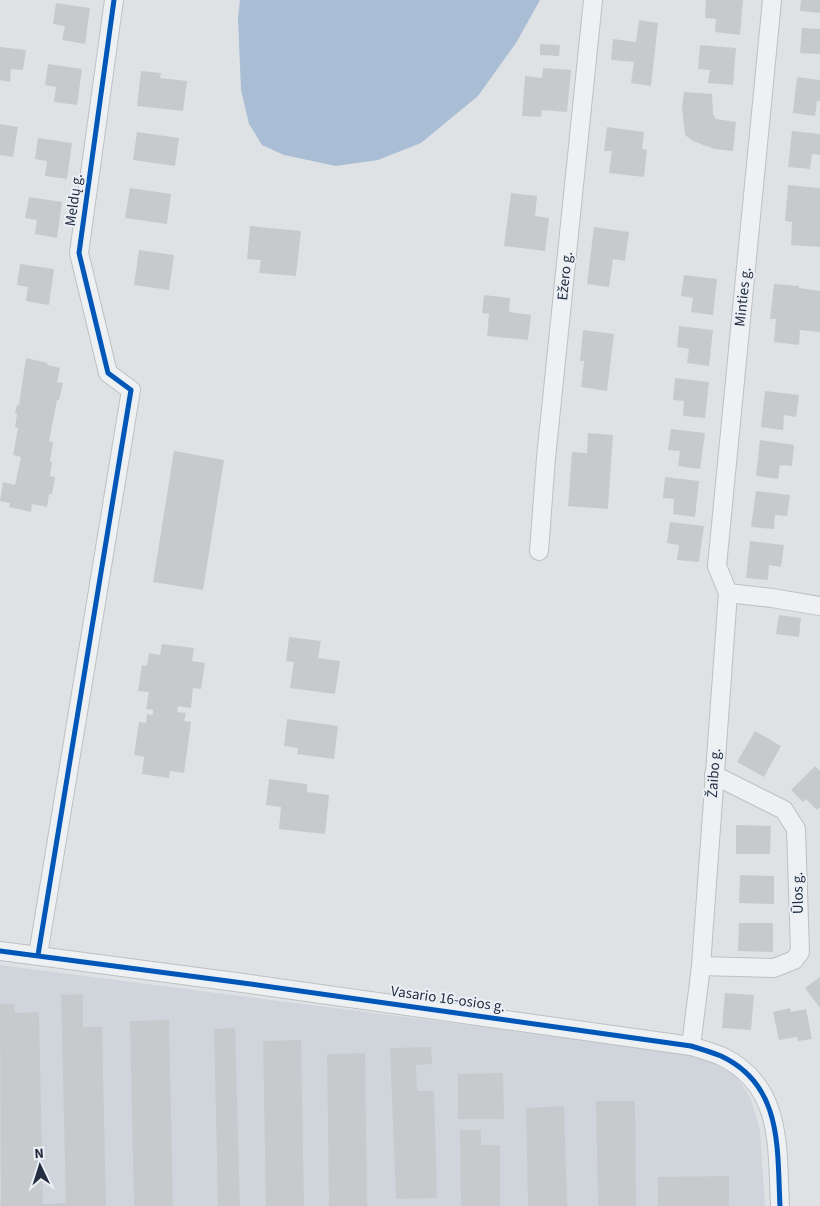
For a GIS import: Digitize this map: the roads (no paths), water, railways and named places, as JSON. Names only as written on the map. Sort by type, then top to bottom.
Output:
[{"type":"street","name":"Meldų g.","points":[[38,956],[131,390],[108,373],[79,253],[114,0]]},
{"type":"street","name":"Ežero g.","points":[[539,551],[546,458],[593,0]]},
{"type":"street","name":"Minties g.","points":[[728,593],[717,566],[772,0]]},
{"type":"street","points":[[728,593],[820,606]]},
{"type":"street","name":"Žaibo g.","points":[[692,1046],[701,966],[728,593]]},
{"type":"street","name":"Ūlos g.","points":[[701,966],[774,968],[794,960],[800,952],[796,829],[784,810],[714,775]]},
{"type":"street","name":"Vasario 16-osios g.","points":[[0,951],[692,1046],[721,1056],[743,1071],[761,1090],[771,1108],[775,1130],[780,1206]]},
{"type":"water","points":[[240,0],[540,0],[516,43],[478,96],[421,143],[378,160],[336,166],[284,155],[262,145],[249,124],[241,90],[238,18]]}]
